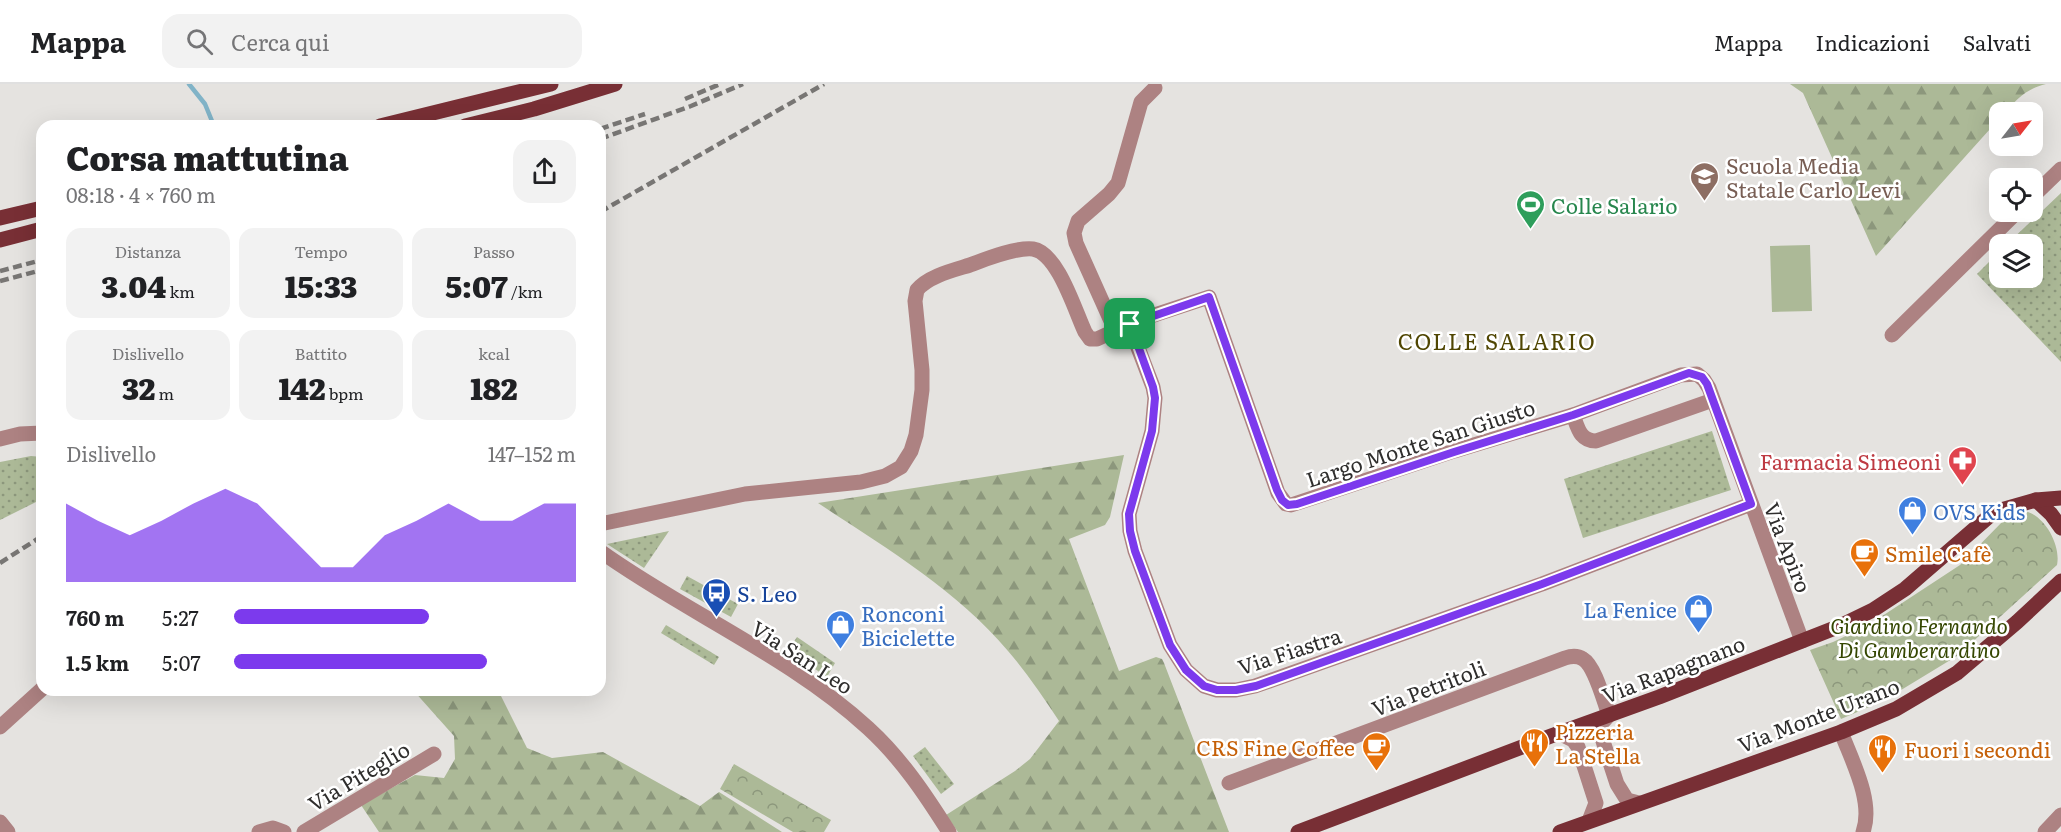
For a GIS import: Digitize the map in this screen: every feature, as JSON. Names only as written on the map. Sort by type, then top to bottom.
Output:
[{"type":"main road","points":[[404,120],[551,84]]},
{"type":"main road","points":[[489,120],[615,84]]},
{"type":"main road","points":[[0,218],[36,209]]},
{"type":"main road","points":[[0,240],[36,231]]},
{"type":"main road","name":"Via Rapagnano","points":[[1298,832],[1840,626],[1891,600],[1994,513],[2036,500],[2061,498]]},
{"type":"main road","points":[[2036,500],[2051,514],[2061,528]]},
{"type":"main road","name":"Via Monte Urano","points":[[1560,832],[1841,732],[1889,712],[1957,673],[2061,581]]},
{"type":"street","name":"Via Fiastra","points":[[1155,88],[1141,102],[1125,165],[1116,186],[1080,218],[1076,226],[1076,243],[1153,387],[1155,409],[1152,431],[1131,504],[1129,522],[1132,541],[1175,655],[1192,677],[1208,688],[1227,691],[1256,686],[1542,584],[1751,504]]},
{"type":"street","points":[[2043,186],[2061,169]]},
{"type":"street","points":[[1892,335],[2008,222]]},
{"type":"street","points":[[606,523],[745,494],[861,483],[885,476],[901,467],[911,451],[916,435],[922,390],[916,292],[924,283],[964,267],[1026,249],[1038,251],[1057,269],[1090,339],[1097,339],[1122,327]]},
{"type":"street","name":"Largo Monte San Giusto","points":[[1122,327],[1209,297],[1277,490],[1282,500],[1288,505],[1573,415],[1686,373],[1694,373],[1702,377],[1713,400]]},
{"type":"street","points":[[1573,415],[1583,437],[1586,440],[1596,441],[1713,400]]},
{"type":"street","name":"Via Apiro","points":[[1713,400],[1802,641]]},
{"type":"street","points":[[0,439],[36,433]]},
{"type":"street","name":"Via San Leo","points":[[606,555],[835,700],[866,726],[895,756],[920,786],[950,832]]},
{"type":"street","name":"Via Petritoli","points":[[1229,783],[1568,657],[1579,657],[1590,666],[1609,715]]},
{"type":"street","points":[[0,727],[36,694]]},
{"type":"street","points":[[1609,715],[1601,724],[1601,738],[1624,797],[1639,804]]},
{"type":"street","points":[[1841,732],[1867,804],[1863,832]]},
{"type":"street","points":[[1559,733],[1573,740],[1578,747],[1596,803],[1589,821]]},
{"type":"street","name":"Via Piteglio","points":[[304,832],[434,754]]},
{"type":"street","points":[[2044,832],[2061,815]]},
{"type":"street","points":[[0,822],[8,832]]},
{"type":"street","points":[[259,832],[273,828],[284,832]]},
{"type":"green space","points":[[1790,84],[2046,84],[2028,91],[2014,102],[1989,102],[1989,130],[1876,256],[1803,93]]},
{"type":"green space","points":[[2061,193],[2061,362],[1990,288],[2043,288],[2043,234],[2018,234],[2030,222],[2043,222],[2043,210]]},
{"type":"green space","points":[[1810,245],[1812,311],[1772,312],[1770,246]]},
{"type":"green space","points":[[1989,262],[1989,287],[1977,274]]},
{"type":"green space","points":[[1712,431],[1731,490],[1583,538],[1564,479]]},
{"type":"green space","points":[[1124,455],[1110,517],[1105,525],[1069,539],[1119,671],[1156,657],[1162,659],[1229,832],[958,832],[946,815],[1030,759],[1059,721],[1015,659],[966,608],[918,570],[818,503]]},
{"type":"green space","points":[[36,456],[36,502],[0,520],[0,462]]},
{"type":"green space","name":"Giardino Fernando Di Gamberardino","points":[[2028,512],[2041,520],[2051,534],[2057,550],[2057,565],[1957,656],[1883,701],[1841,719],[1810,650],[1867,626],[1960,565],[2003,521]]},
{"type":"green space","points":[[669,531],[644,568],[607,544]]},
{"type":"green space","points":[[687,576],[738,604],[731,617],[680,589]]},
{"type":"green space","points":[[666,625],[719,657],[714,665],[661,633]]},
{"type":"green space","points":[[797,637],[835,663],[827,677],[788,651]]},
{"type":"green space","points":[[418,696],[501,696],[527,748],[552,758],[603,752],[700,806],[719,792],[782,832],[379,832],[361,805],[415,775],[444,778],[455,759],[454,736]]},
{"type":"green space","points":[[925,747],[954,784],[941,794],[913,756]]},
{"type":"green space","points":[[734,764],[831,820],[824,832],[793,832],[720,789]]},
{"type":"waterway","points":[[189,84],[205,104],[212,120]]},
{"type":"railway","points":[[685,99],[720,84]]},
{"type":"railway","points":[[606,137],[691,106],[743,84]]},
{"type":"railway","points":[[606,209],[824,84]]},
{"type":"railway","points":[[606,127],[645,114]]},
{"type":"railway","points":[[0,271],[36,262]]},
{"type":"railway","points":[[0,281],[36,272]]},
{"type":"railway","points":[[0,563],[36,540]]},
{"type":"place","name":"Scuola Media Statale Carlo Levi","points":[[1705,202]]},
{"type":"place","name":"Colle Salario","points":[[1530,230]]},
{"type":"place","name":"Farmacia Simeoni","points":[[1962,486]]},
{"type":"place","name":"OVS Kids","points":[[1912,536]]},
{"type":"place","name":"Smile Cafè","points":[[1864,578]]},
{"type":"place","name":"S. Leo","points":[[716,618]]},
{"type":"place","name":"La Fenice","points":[[1698,634]]},
{"type":"place","name":"Ronconi Biciclette","points":[[840,650]]},
{"type":"place","name":"Pizzeria La Stella","points":[[1534,768]]},
{"type":"place","name":"CRS Fine Coffee","points":[[1376,772]]},
{"type":"place","name":"Fuori i secondi","points":[[1883,774]]},
{"type":"district","name":"COLLE SALARIO","points":[[1497,340]]},
{"type":"route","points":[[1209,297],[1277,490],[1282,500],[1288,505],[1573,415],[1689,373],[1702,377],[1707,384],[1751,504],[1542,584],[1256,686],[1227,691],[1208,688],[1192,677],[1175,655],[1132,541],[1129,522],[1131,504],[1152,431],[1155,398],[1130,324],[1209,297]]}]
